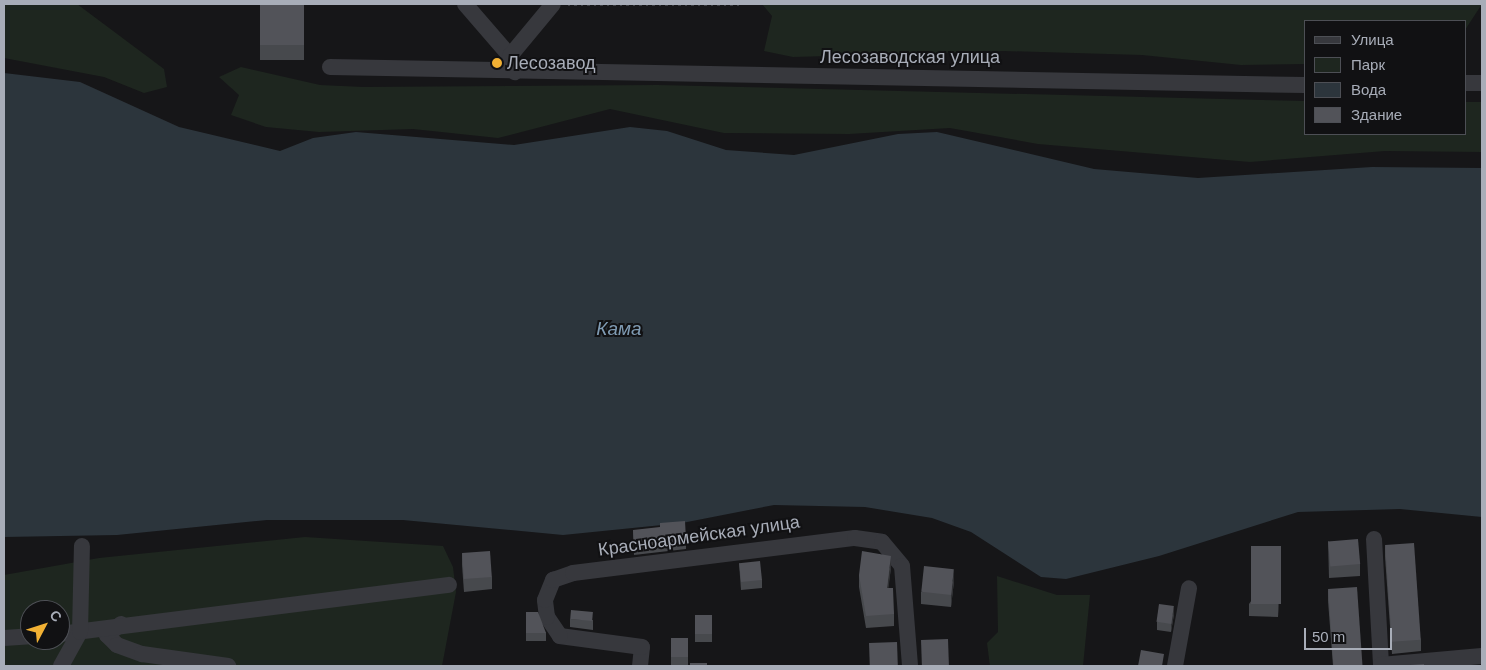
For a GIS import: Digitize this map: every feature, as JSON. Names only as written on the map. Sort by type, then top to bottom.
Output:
[{"type":"street","points":[[465,4],[510,56],[515,72]]},
{"type":"street","points":[[510,56],[553,5]]},
{"type":"street","name":"Лесозаводская улица","points":[[330,67],[515,72],[1304,85]]},
{"type":"street","points":[[1466,83],[1482,83]]},
{"type":"street","name":"Красноармейская улица","points":[[640,666],[642,648],[560,636],[547,617],[545,600],[553,580],[572,573],[855,538],[882,542],[902,566],[910,666]]},
{"type":"street","points":[[1374,539],[1381,666],[1482,656]]},
{"type":"street","points":[[61,666],[80,632],[82,546]]},
{"type":"street","points":[[70,633],[123,623],[449,585]]},
{"type":"street","points":[[1175,666],[1189,588]]},
{"type":"street","points":[[123,623],[107,635],[117,645],[142,654],[228,666]]},
{"type":"street","points":[[4,638],[20,637]]},
{"type":"path","points":[[553,5],[743,6]]},
{"type":"green space","points":[[4,4],[77,4],[164,69],[167,87],[144,93],[104,77],[4,58]]},
{"type":"green space","points":[[762,4],[1482,4],[1466,28],[1466,20],[1304,20],[1304,64],[1241,65],[1142,55],[1004,51],[793,57],[764,51],[772,16]]},
{"type":"green space","points":[[241,67],[320,85],[363,87],[658,85],[1304,101],[1304,135],[1466,135],[1466,102],[1482,102],[1482,152],[1385,151],[1250,162],[1038,144],[950,128],[849,134],[724,133],[610,109],[498,138],[413,129],[319,132],[266,127],[231,115],[239,95],[219,77]]},
{"type":"green space","points":[[305,537],[443,546],[453,567],[456,592],[442,666],[4,666],[4,575],[99,558]]},
{"type":"green space","points":[[997,576],[1057,595],[1090,595],[1083,666],[990,666],[987,643],[998,632]]},
{"type":"water","name":"Кама","points":[[4,73],[80,82],[179,127],[280,151],[313,138],[356,132],[514,145],[630,127],[667,131],[726,150],[794,155],[898,134],[937,132],[1094,169],[1198,178],[1372,167],[1482,168],[1482,517],[1400,509],[1298,512],[1159,556],[1066,579],[1041,577],[971,532],[932,518],[865,507],[774,505],[682,523],[563,535],[403,520],[267,520],[117,535],[4,537]]},
{"type":"building","points":[[260,4],[304,4],[304,45],[260,45]]},
{"type":"building","points":[[685,521],[686,539],[634,545],[633,530],[660,527],[660,523]]},
{"type":"building","points":[[1358,539],[1360,564],[1330,567],[1328,542]]},
{"type":"building","points":[[1414,543],[1421,640],[1392,642],[1385,545]]},
{"type":"building","points":[[1251,546],[1281,546],[1281,604],[1251,604]]},
{"type":"building","points":[[490,551],[492,577],[464,579],[462,553]]},
{"type":"building","points":[[862,551],[891,556],[887,588],[893,588],[894,614],[866,616],[859,575]]},
{"type":"building","points":[[760,561],[762,580],[741,582],[739,563]]},
{"type":"building","points":[[924,566],[954,569],[951,595],[921,592]]},
{"type":"building","points":[[1357,587],[1363,666],[1333,666],[1328,589]]},
{"type":"building","points":[[1159,604],[1174,606],[1171,624],[1156,622]]},
{"type":"building","points":[[571,610],[593,612],[592,621],[570,619]]},
{"type":"building","points":[[526,612],[538,612],[546,633],[526,633]]},
{"type":"building","points":[[695,615],[712,615],[712,634],[695,634]]},
{"type":"building","points":[[671,638],[688,638],[688,657],[671,657]]},
{"type":"building","points":[[948,639],[949,666],[922,666],[921,640]]},
{"type":"building","points":[[897,642],[898,666],[870,666],[869,643]]},
{"type":"building","points":[[1141,650],[1164,654],[1162,666],[1138,666]]},
{"type":"building","points":[[690,663],[707,663],[707,666],[690,666]]},
{"type":"building","points":[[1424,664],[1424,666],[1397,666]]},
{"type":"place","name":"Лесозавод","points":[[497,63]]}]
